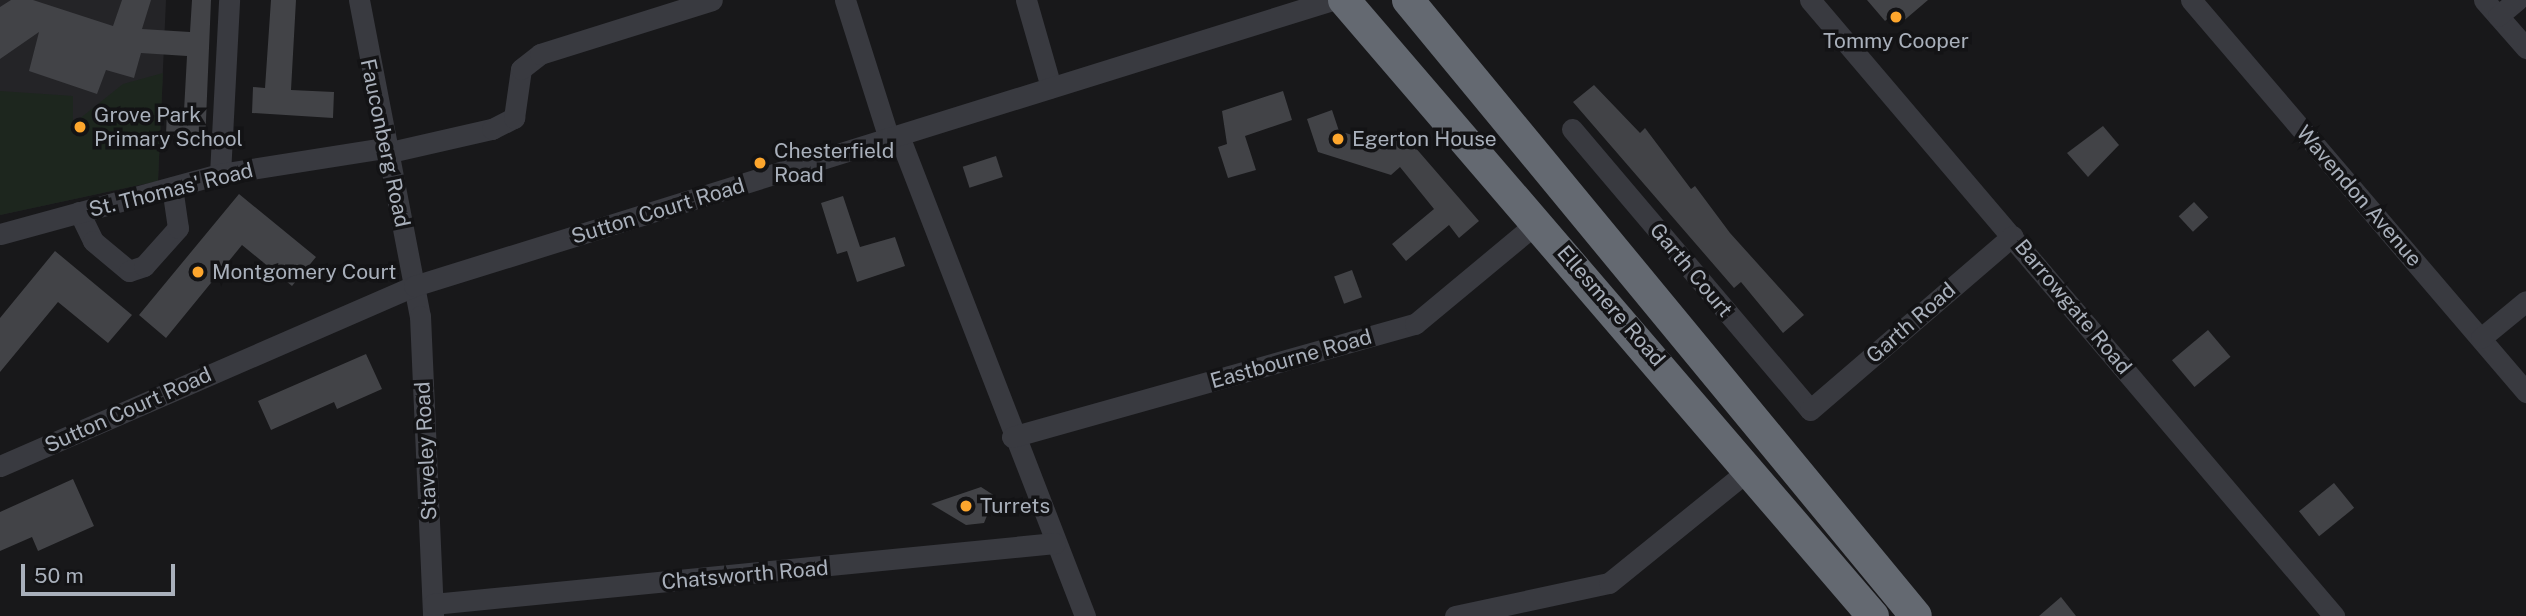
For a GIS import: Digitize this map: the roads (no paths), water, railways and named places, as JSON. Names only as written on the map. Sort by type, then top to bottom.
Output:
[{"type":"highway","name":"Ellesmere Road","points":[[1344,0],[1538,222],[1873,616]]},
{"type":"highway","name":"Ellesmere Road","points":[[1408,0],[1916,616]]},
{"type":"street","points":[[220,174],[229,0]]},
{"type":"street","name":"Fauconberg Road","points":[[359,0],[414,286]]},
{"type":"street","name":"St. Thomas' Road","points":[[0,234],[220,174],[386,151],[492,129],[514,118],[521,69],[540,54],[712,0]]},
{"type":"street","points":[[845,0],[894,137],[1085,616]]},
{"type":"street","points":[[1026,0],[1051,87]]},
{"type":"street","name":"Sutton Court Road","points":[[0,466],[414,286],[1332,0]]},
{"type":"street","name":"Barrowgate Road","points":[[1810,0],[2334,616]]},
{"type":"street","name":"Wavendon Avenue","points":[[2191,0],[2526,392]]},
{"type":"street","points":[[2484,0],[2526,48]]},
{"type":"street","points":[[2498,16],[2517,0]]},
{"type":"street","name":"Garth Court","points":[[1572,129],[1810,410]]},
{"type":"street","points":[[79,212],[93,241],[129,271],[144,266],[178,228],[172,187]]},
{"type":"street","name":"Eastbourne Road","points":[[1013,437],[1415,324],[1538,222]]},
{"type":"street","name":"Garth Road","points":[[1810,410],[2012,236]]},
{"type":"street","name":"Staveley Road","points":[[414,286],[433,610]]},
{"type":"street","points":[[2481,338],[2526,301]]},
{"type":"street","points":[[1455,616],[1552,606],[1609,583],[1750,469]]},
{"type":"street","name":"Chatsworth Road","points":[[433,610],[1055,543]]},
{"type":"place","name":"Tommy Cooper","points":[[1896,17]]},
{"type":"place","name":"Grove Park Primary School","points":[[80,127]]},
{"type":"place","name":"Egerton House","points":[[1338,139]]},
{"type":"place","name":"Chesterfield Road","points":[[760,163]]},
{"type":"place","name":"Montgomery Court","points":[[198,272]]},
{"type":"place","name":"Turrets","points":[[966,506]]}]
